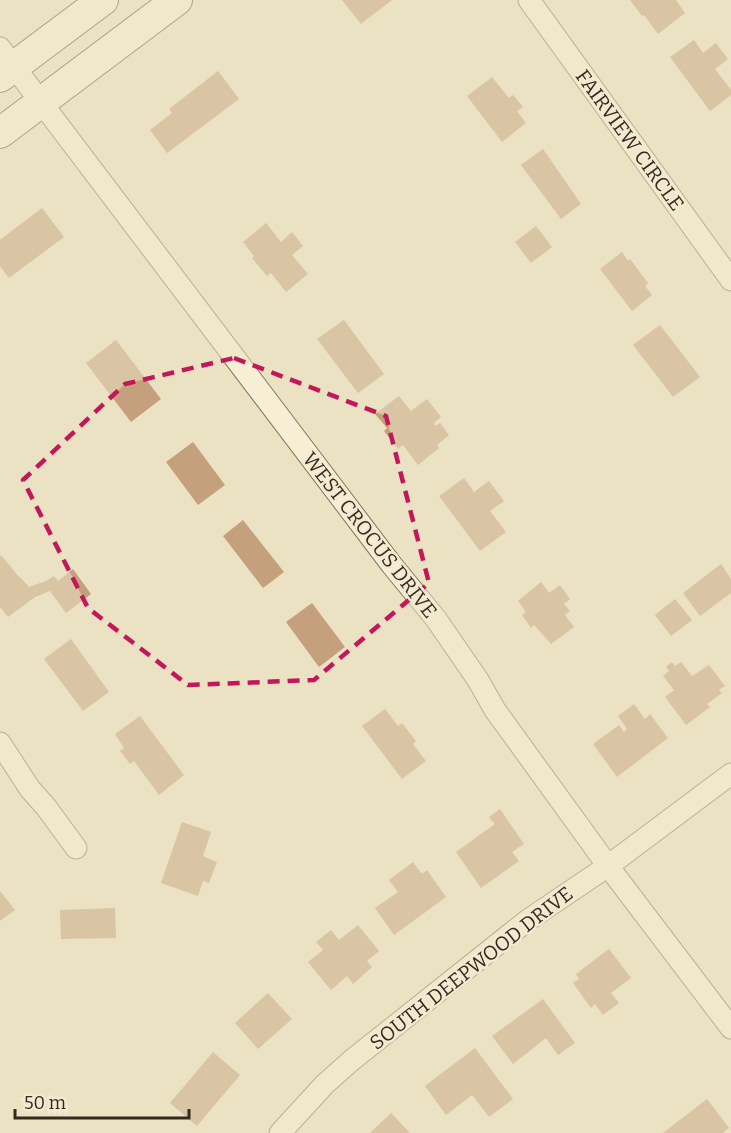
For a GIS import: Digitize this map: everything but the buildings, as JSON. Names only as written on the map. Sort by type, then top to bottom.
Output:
[{"type":"main road","points":[[5,64],[103,0]]},
{"type":"main road","points":[[0,133],[177,0]]},
{"type":"street","name":"FAIRVIEW CIRCLE","points":[[529,0],[731,280]]},
{"type":"street","name":"WEST CROCUS DRIVE","points":[[5,64],[40,102],[391,564],[436,619],[478,680],[495,710],[608,866],[731,1028]]},
{"type":"street","points":[[0,743],[30,789],[76,848]]},
{"type":"street","name":"SOUTH DEEPWOOD DRIVE","points":[[280,1133],[325,1084],[352,1060],[528,920],[608,866],[731,774]]},
{"type":"highlighted area","points":[[234,358],[386,416],[429,583],[314,680],[188,685],[88,608],[23,480],[125,384]]}]
